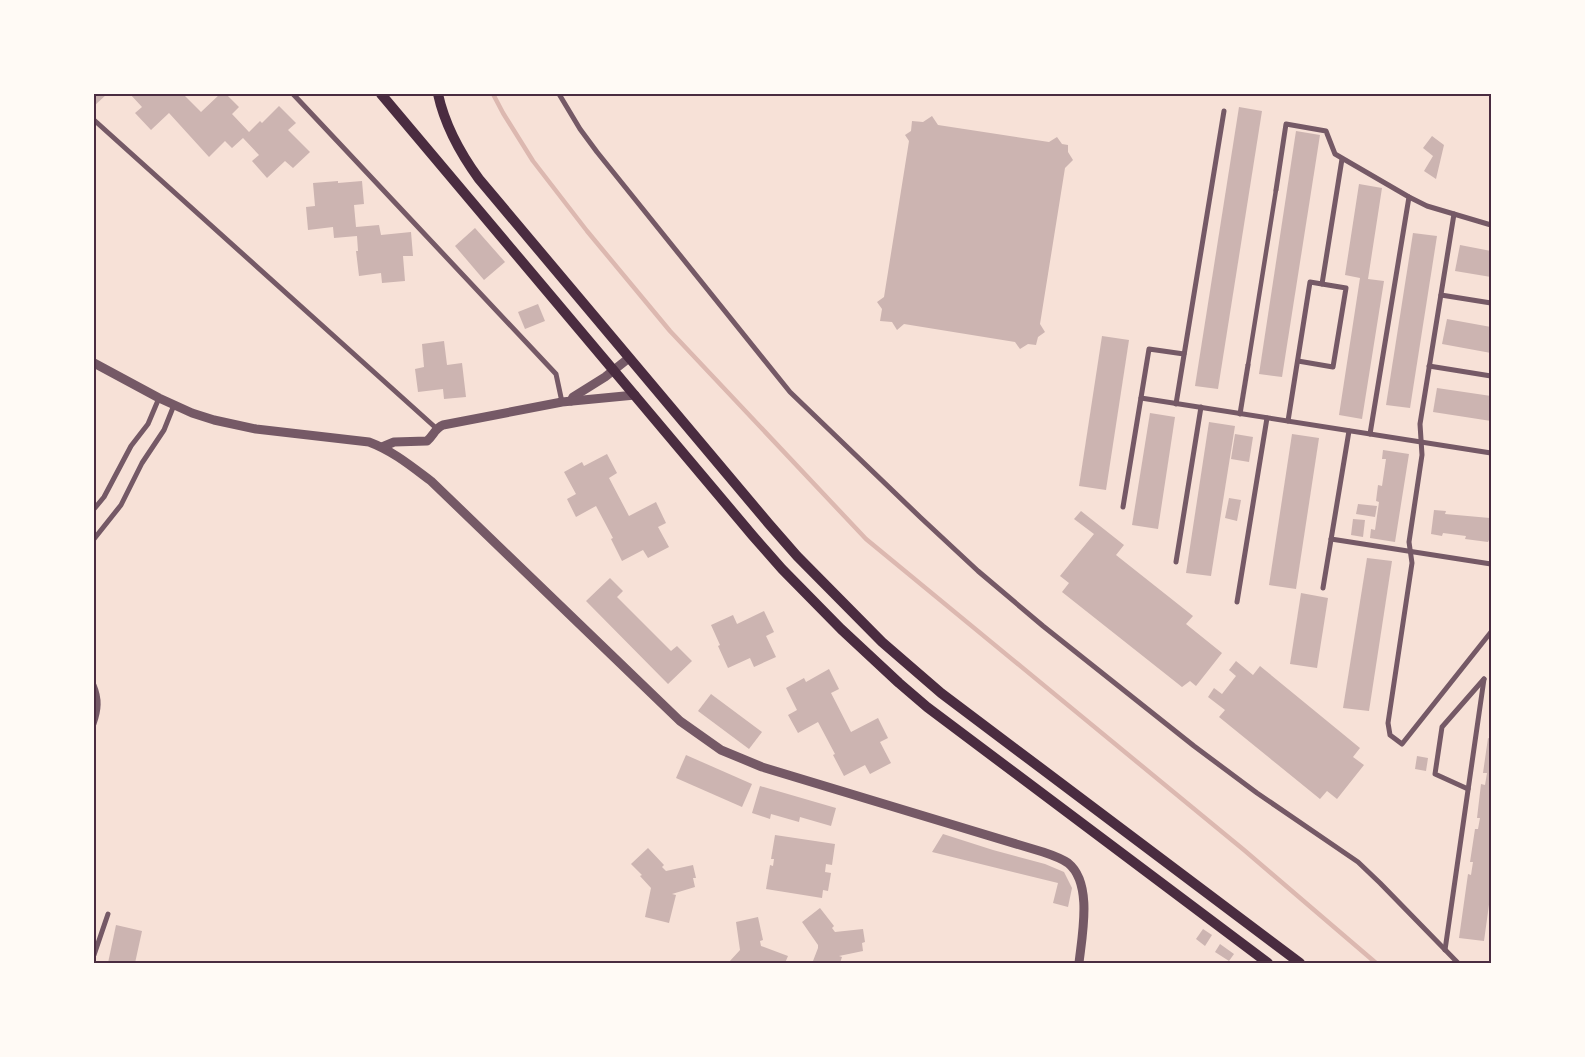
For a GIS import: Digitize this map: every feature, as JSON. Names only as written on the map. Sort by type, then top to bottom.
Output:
[{"type":"main road","points":[[381,94],[752,536],[782,569],[880,667],[927,707],[1268,963]]},
{"type":"main road","points":[[438,94],[448,127],[468,164],[769,524],[797,556],[882,642],[949,698],[1300,963]]},
{"type":"street","points":[[294,94],[556,374],[566,401]]},
{"type":"street","points":[[559,94],[580,129],[597,152],[785,385],[870,468],[978,571],[1043,626],[1249,788],[1358,862],[1458,963]]},
{"type":"street","points":[[1176,404],[1224,111]]},
{"type":"street","points":[[94,120],[436,428]]},
{"type":"street","points":[[1240,414],[1286,124],[1326,131],[1334,154],[1342,159],[1427,206],[1491,225]]},
{"type":"street","points":[[1322,284],[1342,159]]},
{"type":"street","points":[[1370,434],[1409,197]]},
{"type":"street","points":[[1454,214],[1420,424],[1422,455],[1409,542],[1412,564],[1388,723],[1390,735],[1402,744],[1491,632]]},
{"type":"street","points":[[1288,421],[1310,282],[1346,288],[1333,367],[1298,361]]},
{"type":"street","points":[[1440,295],[1491,303]]},
{"type":"street","points":[[1123,507],[1149,349],[1184,354]]},
{"type":"street","points":[[566,401],[629,358]]},
{"type":"street","points":[[94,362],[159,398],[206,418],[233,425],[369,442],[401,458],[431,481],[669,711],[693,731],[722,750],[762,767],[1043,852],[1068,863],[1081,882],[1083,894],[1084,909],[1079,963]]},
{"type":"street","points":[[1429,366],[1491,376]]},
{"type":"street","points":[[382,447],[394,442],[427,441],[436,428],[443,425],[566,401],[635,395]]},
{"type":"street","points":[[94,510],[104,497],[131,446],[148,424],[159,398]]},
{"type":"street","points":[[1141,398],[1491,453]]},
{"type":"street","points":[[94,539],[121,505],[142,463],[164,430],[174,405]]},
{"type":"street","points":[[1176,562],[1201,408]]},
{"type":"street","points":[[1237,602],[1267,418]]},
{"type":"street","points":[[1323,588],[1349,431]]},
{"type":"street","points":[[1331,539],[1491,564]]},
{"type":"street","points":[[1445,950],[1484,679],[1442,727],[1435,774],[1468,789]]},
{"type":"street","points":[[94,686],[98,693],[99,704],[94,724]]},
{"type":"street","points":[[94,955],[108,914]]},
{"type":"building","points":[[94,94],[107,94],[94,106]]},
{"type":"building","points":[[130,94],[183,94],[201,112],[220,94],[226,94],[239,107],[232,114],[249,132],[260,121],[262,123],[279,106],[296,123],[288,130],[310,152],[293,168],[285,161],[267,178],[252,161],[259,155],[243,138],[232,148],[225,141],[209,157],[169,113],[151,130],[135,113],[142,107]]},
{"type":"building","points":[[1239,107],[1262,111],[1218,389],[1195,386]]},
{"type":"building","points":[[932,116],[938,125],[1049,142],[1057,137],[1062,144],[1068,145],[1068,152],[1073,160],[1065,168],[1040,324],[1045,332],[1038,337],[1036,345],[1028,344],[1020,349],[1015,342],[904,324],[897,330],[892,322],[880,321],[882,309],[877,302],[884,297],[909,141],[905,135],[911,131],[912,121],[923,122]]},
{"type":"building","points":[[1296,131],[1320,135],[1282,377],[1259,374]]},
{"type":"building","points":[[1432,136],[1444,145],[1436,179],[1424,171],[1433,156],[1423,148]]},
{"type":"building","points":[[338,181],[338,183],[362,181],[364,204],[354,205],[356,227],[379,225],[381,235],[411,232],[413,256],[403,256],[405,281],[382,283],[381,273],[359,276],[356,251],[358,251],[357,236],[334,238],[333,227],[308,230],[306,207],[315,206],[313,183]]},
{"type":"building","points":[[1359,184],[1382,188],[1368,279],[1384,281],[1362,419],[1339,415],[1360,278],[1345,275]]},
{"type":"building","points":[[475,228],[505,262],[484,280],[455,246]]},
{"type":"building","points":[[1413,233],[1437,236],[1410,408],[1386,405]]},
{"type":"building","points":[[1460,245],[1491,251],[1491,277],[1455,271]]},
{"type":"building","points":[[538,304],[545,321],[525,329],[518,312]]},
{"type":"building","points":[[1447,319],[1491,327],[1491,353],[1442,344]]},
{"type":"building","points":[[1102,336],[1129,340],[1106,490],[1079,486]]},
{"type":"building","points":[[444,341],[447,365],[462,363],[466,397],[444,399],[443,389],[418,392],[415,369],[424,367],[422,344]]},
{"type":"building","points":[[1437,388],[1491,396],[1491,421],[1433,412]]},
{"type":"building","points":[[1150,413],[1175,417],[1158,529],[1132,525]]},
{"type":"building","points":[[1209,422],[1235,426],[1211,576],[1186,573]]},
{"type":"building","points":[[1235,434],[1253,437],[1249,462],[1231,459]]},
{"type":"building","points":[[1292,434],[1319,438],[1296,589],[1269,585]]},
{"type":"building","points":[[1383,450],[1409,454],[1395,542],[1370,538],[1371,529],[1375,530],[1379,502],[1376,501],[1378,485],[1382,486],[1386,459],[1382,459]]},
{"type":"building","points":[[607,454],[617,473],[609,478],[629,516],[656,502],[666,523],[658,527],[669,547],[648,558],[643,550],[622,561],[611,539],[613,538],[596,506],[576,517],[567,499],[576,494],[564,472],[582,462],[584,466]]},
{"type":"building","points":[[1229,498],[1241,500],[1237,521],[1225,518]]},
{"type":"building","points":[[1358,504],[1377,506],[1375,517],[1356,514]]},
{"type":"building","points":[[1434,510],[1446,511],[1445,514],[1490,518],[1491,540],[1488,542],[1465,539],[1466,536],[1443,533],[1442,536],[1431,534]]},
{"type":"building","points":[[1081,511],[1124,545],[1116,555],[1193,616],[1186,624],[1222,653],[1196,686],[1190,681],[1182,687],[1062,592],[1069,583],[1060,576],[1094,534],[1074,519]]},
{"type":"building","points":[[1353,519],[1365,520],[1363,537],[1351,535]]},
{"type":"building","points":[[1367,558],[1392,561],[1369,711],[1343,708]]},
{"type":"building","points":[[610,578],[623,591],[617,597],[671,651],[677,646],[692,661],[668,684],[586,601]]},
{"type":"building","points":[[1301,593],[1328,598],[1317,668],[1290,664]]},
{"type":"building","points":[[764,611],[774,632],[766,636],[776,657],[754,667],[750,658],[728,668],[711,625],[733,615],[737,624]]},
{"type":"building","points":[[1236,661],[1253,675],[1260,666],[1360,748],[1353,757],[1364,765],[1337,799],[1327,791],[1320,799],[1219,717],[1225,710],[1208,697],[1214,688],[1222,694],[1236,676],[1229,670]]},
{"type":"building","points":[[829,669],[839,689],[831,693],[851,732],[878,718],[888,738],[880,742],[891,763],[870,774],[865,765],[844,776],[818,722],[798,733],[788,715],[797,710],[786,688],[804,678],[806,682]]},
{"type":"building","points":[[711,694],[762,732],[749,749],[698,711]]},
{"type":"building","points":[[1488,738],[1491,739],[1491,890],[1484,941],[1459,938],[1468,874],[1471,875],[1473,862],[1470,862],[1475,829],[1478,829],[1480,818],[1477,818],[1481,784],[1485,785],[1487,773],[1483,773]]},
{"type":"building","points":[[686,755],[752,784],[742,807],[676,778]]},
{"type":"building","points":[[1417,756],[1428,758],[1426,771],[1415,769]]},
{"type":"building","points":[[760,786],[836,808],[831,826],[800,817],[799,822],[771,814],[770,819],[752,813]]},
{"type":"building","points":[[943,834],[1045,864],[1064,872],[1072,888],[1068,907],[1053,903],[1058,883],[932,852]]},
{"type":"building","points":[[775,835],[835,844],[832,865],[826,864],[825,872],[831,873],[828,891],[823,890],[822,898],[766,889],[770,865],[773,866],[774,859],[771,859]]},
{"type":"building","points":[[648,848],[664,865],[662,867],[666,871],[693,865],[696,878],[693,878],[695,887],[672,894],[676,895],[669,923],[645,917],[651,888],[631,864]]},
{"type":"building","points":[[820,908],[834,926],[832,928],[835,932],[863,929],[865,942],[862,943],[863,951],[839,956],[842,957],[840,963],[814,963],[818,945],[802,922]]},
{"type":"building","points":[[758,917],[763,940],[760,941],[761,946],[788,956],[785,963],[730,963],[740,950],[736,922]]},
{"type":"building","points":[[116,925],[142,931],[135,963],[108,963]]},
{"type":"building","points":[[1203,929],[1212,935],[1205,946],[1196,939]]},
{"type":"building","points":[[1220,944],[1234,954],[1229,961],[1215,952]]},
{"type":"waterway","points":[[493,94],[533,161],[587,231],[670,331],[866,539],[1244,850],[1376,963]]}]
